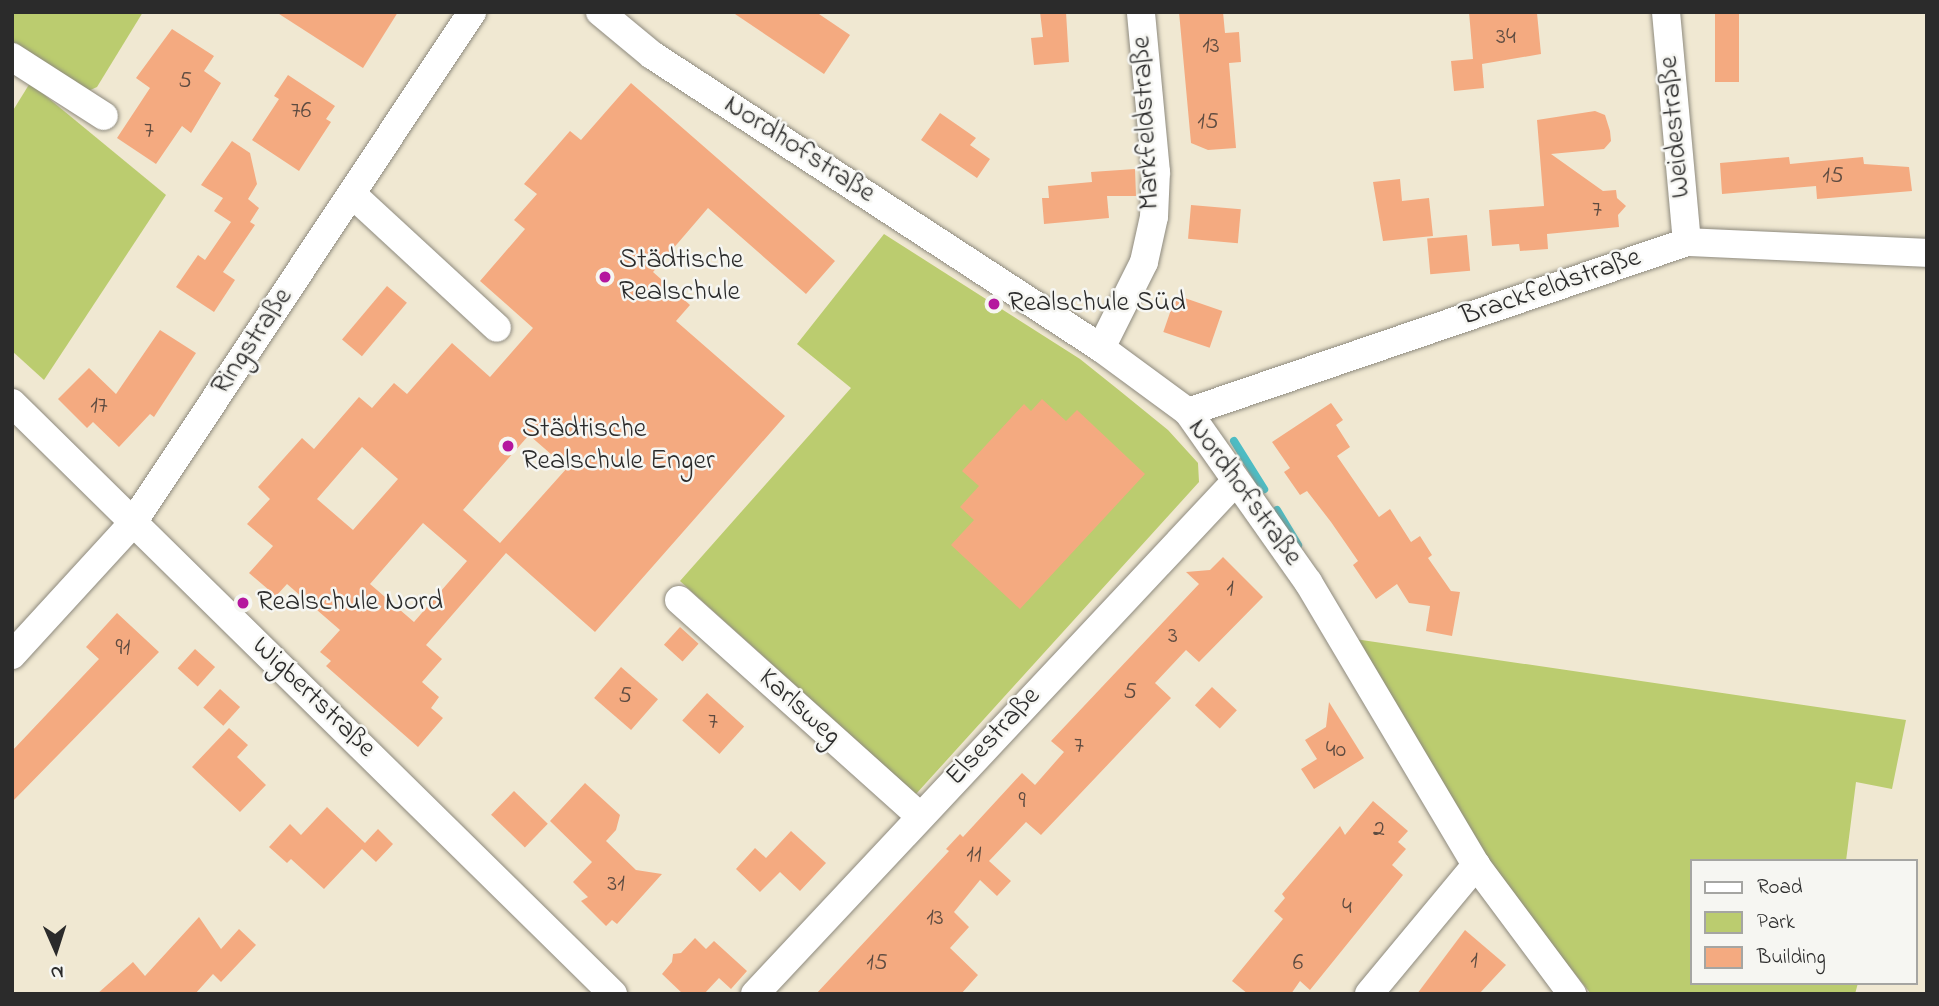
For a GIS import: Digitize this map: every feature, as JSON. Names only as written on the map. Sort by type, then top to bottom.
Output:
[{"type":"street","name":"Ringstraße","points":[[12,655],[132,524],[472,12]]},
{"type":"street","name":"Nordhofstraße","points":[[600,12],[652,55],[1101,348],[1188,412],[1308,582],[1476,865],[1572,994]]},
{"type":"street","name":"Markfeldstraße","points":[[1101,348],[1144,262],[1154,217],[1156,172],[1141,12]]},
{"type":"street","name":"Weidestraße","points":[[1665,12],[1687,242]]},
{"type":"street","points":[[12,57],[104,116]]},
{"type":"street","points":[[352,194],[498,328]]},
{"type":"street","name":"Brackfeldstraße","points":[[1188,412],[1687,242],[1927,253]]},
{"type":"street","name":"Wigbertstraße","points":[[12,403],[132,524],[613,994]]},
{"type":"street","name":"Elsestraße","points":[[755,994],[1235,482]]},
{"type":"street","name":"Karlsweg","points":[[678,600],[920,816]]},
{"type":"street","points":[[1369,994],[1476,865]]},
{"type":"green space","points":[[12,12],[143,12],[97,87],[86,92],[12,41]]},
{"type":"green space","points":[[30,83],[166,195],[44,380],[12,351],[12,112]]},
{"type":"green space","points":[[884,234],[1080,359],[1168,430],[1198,463],[1199,482],[916,794],[680,581],[851,388],[797,344]]},
{"type":"green space","points":[[1348,638],[1906,720],[1892,789],[1856,782],[1846,859],[1690,859],[1690,985],[1857,985],[1855,994],[1591,994],[1480,854]]},
{"type":"building","points":[[276,12],[398,12],[363,68]]},
{"type":"building","points":[[732,12],[816,12],[850,35],[824,74]]},
{"type":"building","points":[[1040,12],[1066,12],[1069,62],[1034,65],[1031,38],[1043,37]]},
{"type":"building","points":[[1179,12],[1223,12],[1225,33],[1239,32],[1241,62],[1229,63],[1236,148],[1208,150],[1191,143]]},
{"type":"building","points":[[1469,12],[1537,13],[1541,54],[1482,64],[1484,88],[1454,91],[1451,61],[1473,59]]},
{"type":"building","points":[[1715,12],[1739,12],[1739,82],[1715,82]]},
{"type":"building","points":[[172,29],[214,56],[204,71],[221,83],[191,133],[182,126],[156,164],[117,138],[150,88],[136,78]]},
{"type":"building","points":[[288,75],[335,106],[326,119],[331,122],[299,171],[252,140],[279,99],[274,96]]},
{"type":"building","points":[[631,83],[835,261],[806,294],[708,208],[653,272],[690,305],[676,321],[785,416],[595,632],[506,553],[426,645],[442,659],[422,682],[439,697],[431,708],[443,718],[418,747],[326,666],[331,661],[320,652],[340,630],[287,584],[276,596],[249,573],[273,546],[247,524],[270,499],[258,487],[302,438],[314,449],[359,397],[372,408],[394,383],[407,394],[452,343],[490,377],[533,328],[480,281],[525,229],[514,220],[537,194],[524,184],[570,131],[581,140]],"holes":[[[529,435],[567,468],[500,543],[463,510]],[[362,447],[398,479],[353,530],[317,499]],[[423,523],[467,561],[414,622],[370,584]]]},
{"type":"building","points":[[1595,111],[1605,115],[1610,131],[1611,141],[1604,149],[1551,154],[1603,191],[1616,190],[1617,198],[1626,206],[1618,215],[1619,227],[1547,234],[1548,249],[1520,251],[1519,244],[1492,246],[1489,210],[1544,206],[1537,120]]},
{"type":"building","points":[[940,113],[976,138],[970,145],[990,159],[977,178],[921,140]]},
{"type":"building","points":[[232,141],[250,153],[257,184],[248,199],[259,208],[250,222],[255,225],[223,272],[235,280],[214,312],[176,287],[198,255],[205,260],[231,222],[214,211],[223,198],[201,185]]},
{"type":"building","points":[[1789,157],[1790,164],[1863,157],[1864,164],[1909,167],[1912,191],[1817,199],[1816,186],[1722,194],[1720,163]]},
{"type":"building","points":[[1135,169],[1136,196],[1107,196],[1109,218],[1044,224],[1042,198],[1049,198],[1048,186],[1092,182],[1091,172]]},
{"type":"building","points":[[1400,179],[1402,201],[1429,198],[1433,236],[1383,241],[1373,182]]},
{"type":"building","points":[[1191,205],[1241,209],[1238,243],[1188,239]]},
{"type":"building","points":[[1467,235],[1470,271],[1430,274],[1427,238]]},
{"type":"building","points":[[387,286],[407,303],[362,356],[342,340]]},
{"type":"building","points":[[1176,295],[1222,311],[1210,348],[1163,332]]},
{"type":"building","points":[[160,330],[196,353],[154,417],[150,414],[119,447],[93,422],[87,428],[58,399],[89,368],[116,394]]},
{"type":"building","points":[[1042,399],[1066,421],[1077,410],[1145,474],[1020,609],[951,545],[974,520],[960,507],[979,486],[962,471],[1024,404],[1031,411]]},
{"type":"building","points":[[1331,403],[1343,420],[1336,425],[1350,447],[1337,456],[1379,517],[1390,509],[1411,542],[1420,536],[1432,555],[1428,558],[1451,591],[1460,592],[1452,636],[1426,631],[1430,606],[1409,603],[1397,584],[1376,599],[1353,565],[1358,561],[1331,522],[1307,491],[1300,495],[1284,472],[1290,468],[1272,442]]},
{"type":"building","points":[[1223,557],[1263,597],[1199,662],[1186,650],[1155,683],[1171,698],[1041,835],[1026,822],[989,861],[1011,881],[997,896],[980,880],[954,912],[969,927],[950,948],[978,975],[961,994],[816,994],[949,851],[946,849],[960,834],[963,837],[1022,773],[1035,785],[1064,752],[1051,741],[1199,584],[1186,572],[1210,570]]},
{"type":"building","points":[[117,613],[159,652],[12,802],[12,751],[99,659],[86,647]]},
{"type":"building","points":[[680,627],[699,644],[683,662],[664,645]]},
{"type":"building","points":[[195,649],[215,667],[198,686],[178,668]]},
{"type":"building","points":[[621,667],[658,699],[631,730],[594,698]]},
{"type":"building","points":[[1212,687],[1237,710],[1220,728],[1195,705]]},
{"type":"building","points":[[220,689],[240,707],[223,726],[203,708]]},
{"type":"building","points":[[707,693],[744,726],[719,754],[682,720]]},
{"type":"building","points":[[1329,702],[1364,758],[1314,789],[1301,769],[1317,759],[1305,740],[1326,727]]},
{"type":"building","points":[[229,728],[248,745],[237,757],[266,785],[240,812],[192,767]]},
{"type":"building","points":[[585,783],[620,815],[616,830],[606,841],[636,870],[662,874],[617,924],[612,920],[606,926],[581,901],[588,897],[573,882],[592,862],[550,821]]},
{"type":"building","points":[[514,791],[548,824],[525,847],[491,815]]},
{"type":"building","points":[[1373,801],[1408,831],[1398,842],[1406,849],[1392,865],[1403,875],[1310,990],[1300,981],[1291,994],[1248,994],[1232,981],[1283,919],[1274,911],[1285,898],[1282,894],[1340,826],[1345,835]]},
{"type":"building","points":[[327,807],[365,843],[378,829],[393,844],[376,862],[362,849],[324,889],[291,859],[287,863],[269,847],[290,824],[301,835]]},
{"type":"building","points":[[791,831],[826,863],[800,891],[780,872],[760,892],[736,869],[755,848],[766,858]]},
{"type":"building","points":[[199,917],[221,949],[239,929],[256,945],[221,982],[213,974],[195,994],[97,994],[133,962],[145,976]]},
{"type":"building","points":[[1465,930],[1506,965],[1479,994],[1417,994]]},
{"type":"building","points":[[695,938],[706,949],[714,941],[747,971],[731,989],[719,978],[704,994],[683,994],[662,974],[672,962],[673,954],[681,953]]},
{"type":"waterway","points":[[1234,441],[1264,489]]},
{"type":"waterway","points":[[1277,510],[1298,545]]},
{"type":"place","name":"Städtische Realschule","points":[[605,277]]},
{"type":"place","name":"Realschule Süd","points":[[994,304]]},
{"type":"place","name":"Städtische Realschule Enger","points":[[508,446]]},
{"type":"place","name":"Realschule Nord","points":[[243,603]]}]
